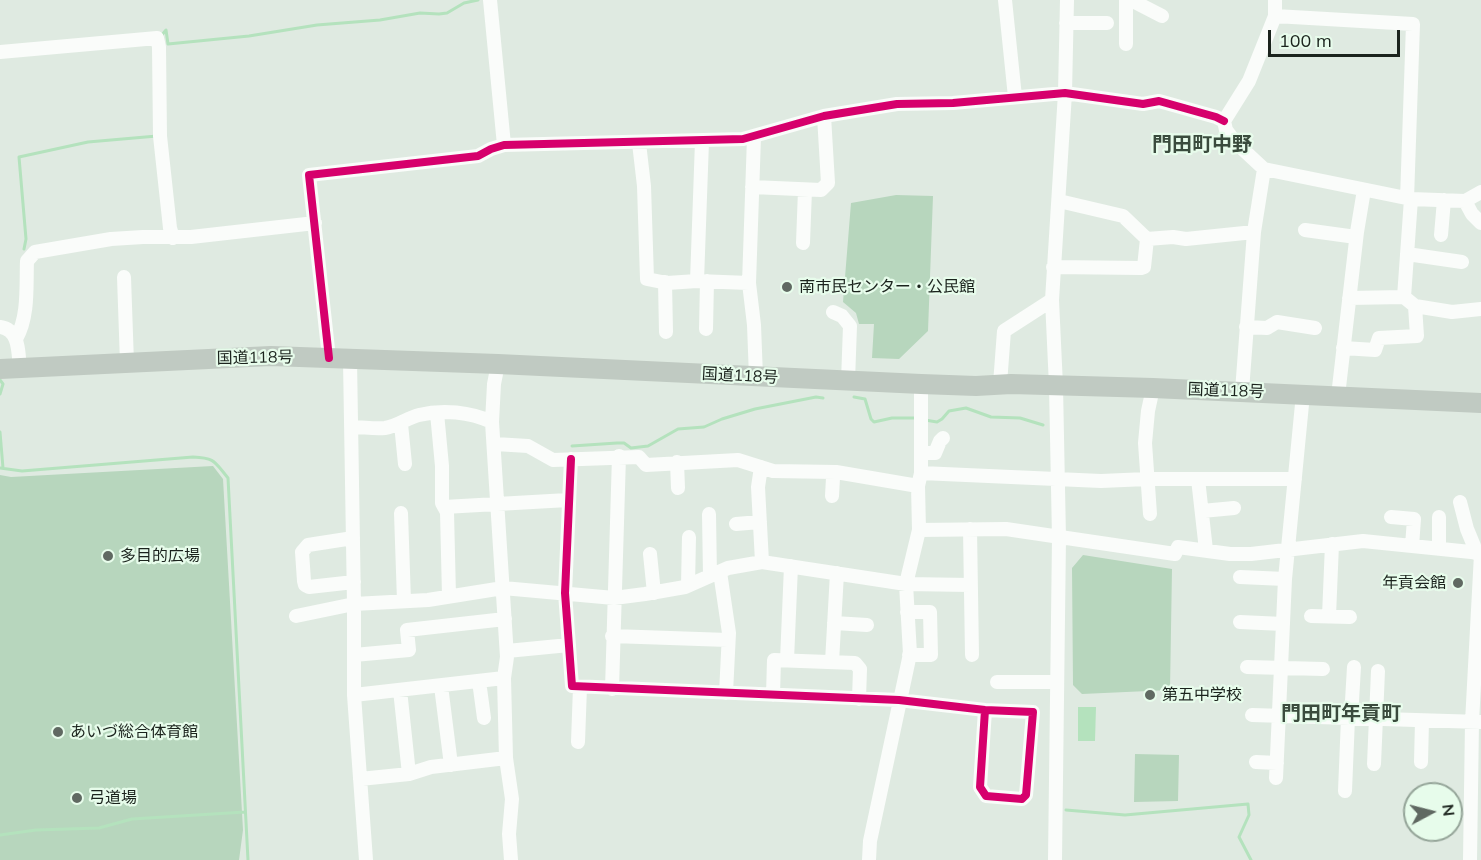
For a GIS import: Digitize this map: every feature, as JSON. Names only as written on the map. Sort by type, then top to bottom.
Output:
[{"type":"highway","name":"国道118号","points":[[0,369],[241,356],[329,358],[921,384],[1242,391],[1481,403]]},
{"type":"street","points":[[490,0],[504,145]]},
{"type":"street","points":[[1005,0],[1015,96]]},
{"type":"street","points":[[1055,860],[1059,538],[1052,300],[1065,93],[1067,0]]},
{"type":"street","points":[[1126,0],[1126,44]]},
{"type":"street","points":[[1131,0],[1162,16]]},
{"type":"street","points":[[1275,0],[1275,16],[1249,81],[1224,121],[1226,130],[1264,169],[1409,199],[1465,201],[1481,192]]},
{"type":"street","points":[[1275,16],[1413,24],[1404,297]]},
{"type":"street","points":[[1066,23],[1107,23]]},
{"type":"street","points":[[0,52],[157,38],[160,136],[173,238]]},
{"type":"street","points":[[329,358],[309,175],[478,156],[491,148],[504,145],[702,141],[754,137],[824,116],[905,103],[953,103],[1065,93],[1143,104],[1160,101],[1224,121]]},
{"type":"street","points":[[752,187],[821,190],[828,183],[824,116]]},
{"type":"street","points":[[754,137],[749,282],[754,325],[756,377]]},
{"type":"street","points":[[702,141],[702,281],[706,329]]},
{"type":"street","points":[[639,143],[645,186],[647,279],[665,282],[749,282]]},
{"type":"street","points":[[1242,391],[1254,232],[1264,169]]},
{"type":"street","points":[[802,243],[805,190]]},
{"type":"street","points":[[1338,396],[1356,237],[1364,190]]},
{"type":"street","points":[[1441,235],[1444,200]]},
{"type":"street","points":[[1059,201],[1124,216],[1147,239],[1173,237],[1186,239],[1254,232]]},
{"type":"street","points":[[1465,201],[1472,214],[1481,223]]},
{"type":"street","points":[[20,368],[16,339],[23,324],[27,261],[35,252],[111,239],[191,237],[315,223]]},
{"type":"street","points":[[1305,230],[1356,237]]},
{"type":"street","points":[[1053,267],[1141,268],[1144,267],[1147,239]]},
{"type":"street","points":[[1407,254],[1462,262]]},
{"type":"street","points":[[124,277],[127,363]]},
{"type":"street","points":[[665,282],[666,332]]},
{"type":"street","points":[[1349,298],[1404,297],[1415,306],[1452,312],[1481,309]]},
{"type":"street","points":[[1000,384],[1004,331],[1052,300]]},
{"type":"street","points":[[1343,348],[1375,350],[1380,338],[1417,336],[1415,306]]},
{"type":"street","points":[[833,312],[842,316],[850,326],[848,381]]},
{"type":"street","points":[[1246,327],[1267,328],[1276,322],[1315,328]]},
{"type":"street","points":[[0,327],[6,328],[16,339]]},
{"type":"street","points":[[350,360],[354,695],[366,860]]},
{"type":"street","points":[[498,364],[494,384],[492,422],[507,651],[504,678],[507,758],[512,799],[509,834],[511,860]]},
{"type":"street","points":[[869,860],[870,841],[909,655],[906,584],[919,530],[921,384]]},
{"type":"street","points":[[1150,514],[1145,442],[1153,388]]},
{"type":"street","points":[[1276,778],[1288,548],[1303,394]]},
{"type":"street","points":[[352,427],[386,428],[419,415],[437,413],[474,414],[492,422]]},
{"type":"street","points":[[437,413],[442,466],[442,503],[447,512],[449,596]]},
{"type":"street","points":[[401,424],[405,464]]},
{"type":"street","points":[[921,453],[935,453],[943,438]]},
{"type":"street","points":[[495,444],[528,447],[553,460],[639,457],[645,465],[738,460],[773,471],[836,472],[920,480],[1295,479]]},
{"type":"street","points":[[612,689],[618,456]]},
{"type":"street","points":[[571,459],[565,593],[572,686],[899,700],[985,710],[1033,712],[1026,795],[1022,799],[986,795],[980,788],[985,710]]},
{"type":"street","points":[[677,462],[678,488]]},
{"type":"street","points":[[761,467],[758,487],[762,562]]},
{"type":"street","points":[[832,496],[833,477],[836,472]]},
{"type":"street","points":[[1198,479],[1206,550]]},
{"type":"street","points":[[444,507],[568,500]]},
{"type":"street","points":[[1460,502],[1467,529],[1479,553],[1477,722],[1470,860]]},
{"type":"street","points":[[1202,511],[1234,508]]},
{"type":"street","points":[[401,513],[404,601]]},
{"type":"street","points":[[709,514],[715,574],[729,633],[726,693]]},
{"type":"street","points":[[1392,517],[1414,519],[1412,546]]},
{"type":"street","points":[[1439,517],[1439,549]]},
{"type":"street","points":[[736,524],[760,522]]},
{"type":"street","points":[[970,529],[972,655]]},
{"type":"street","points":[[919,530],[1006,529],[1175,554],[1178,547],[1230,554],[1363,542],[1479,553]]},
{"type":"street","points":[[688,585],[689,537]]},
{"type":"street","points":[[353,538],[308,545],[302,552],[305,585],[309,587],[354,582]]},
{"type":"street","points":[[1329,616],[1332,544]]},
{"type":"street","points":[[650,554],[654,592]]},
{"type":"street","points":[[296,616],[354,603],[404,601],[503,588],[614,598],[688,585],[742,564],[762,562],[906,584],[970,585]]},
{"type":"street","points":[[787,660],[791,566]]},
{"type":"street","points":[[832,662],[837,573]]},
{"type":"street","points":[[1240,577],[1286,579]]},
{"type":"street","points":[[907,612],[930,612],[931,655],[909,655]]},
{"type":"street","points":[[1311,616],[1350,617]]},
{"type":"street","points":[[354,655],[409,650],[407,630],[505,619]]},
{"type":"street","points":[[1240,622],[1283,624]]},
{"type":"street","points":[[834,623],[867,625]]},
{"type":"street","points":[[612,636],[728,640]]},
{"type":"street","points":[[507,651],[569,645]]},
{"type":"street","points":[[773,695],[774,660],[832,662],[858,664],[860,669],[859,699]]},
{"type":"street","points":[[1247,667],[1323,669]]},
{"type":"street","points":[[1345,791],[1354,667]]},
{"type":"street","points":[[1374,764],[1378,671]]},
{"type":"street","points":[[354,695],[504,678]]},
{"type":"street","points":[[479,681],[484,717]]},
{"type":"street","points":[[997,682],[1056,682]]},
{"type":"street","points":[[441,686],[451,765]]},
{"type":"street","points":[[578,742],[580,687]]},
{"type":"street","points":[[400,690],[409,774]]},
{"type":"street","points":[[1252,715],[1477,722]]},
{"type":"street","points":[[1421,762],[1422,721]]},
{"type":"street","points":[[360,779],[409,774],[430,767],[507,758]]},
{"type":"street","points":[[1256,762],[1277,763]]},
{"type":"shaded area","points":[[896,195],[933,196],[928,331],[899,359],[872,358],[874,324],[859,324],[856,313],[843,302],[851,203]]},
{"type":"shaded area","points":[[213,466],[223,479],[243,830],[239,860],[0,860],[0,475],[11,477]]},
{"type":"shaded area","points":[[1083,555],[1172,569],[1170,690],[1082,694],[1073,685],[1072,568]]},
{"type":"shaded area","points":[[1078,707],[1096,707],[1095,741],[1078,741]]},
{"type":"shaded area","points":[[1135,754],[1179,755],[1178,801],[1134,802]]},
{"type":"waterway","points":[[161,36],[166,30],[168,44],[249,36],[317,25],[380,20],[420,13],[447,13],[464,3],[478,0]]},
{"type":"waterway","points":[[24,249],[26,239],[19,157],[88,142],[157,136]]},
{"type":"waterway","points":[[0,380],[3,384],[0,394]]},
{"type":"waterway","points":[[572,446],[617,443],[624,443],[631,448],[648,446],[678,429],[704,427],[755,409],[816,397],[823,398]]},
{"type":"waterway","points":[[854,397],[865,399],[874,422],[892,418],[917,418]]},
{"type":"waterway","points":[[925,420],[937,422],[949,411],[966,408],[991,417],[1020,418],[1043,425]]},
{"type":"waterway","points":[[0,432],[3,468]]},
{"type":"waterway","points":[[0,468],[22,471],[193,457],[206,458],[213,462],[228,478],[248,860]]},
{"type":"waterway","points":[[1066,810],[1125,815],[1248,804],[1249,815],[1239,837],[1251,860]]},
{"type":"waterway","points":[[0,835],[36,830],[99,828],[132,819],[245,812]]},
{"type":"cycle path","points":[[329,358],[309,175],[478,156],[504,145],[743,139],[824,116],[897,104],[953,103],[1065,93],[1143,104],[1159,101],[1224,121]]},
{"type":"cycle path","points":[[571,459],[565,593],[572,686],[899,700],[985,710],[1033,712],[1026,795],[1022,799],[986,796],[980,787],[985,710]]},
{"type":"place","name":"南市民センター・公民館","points":[[787,287]]},
{"type":"place","name":"多目的広場","points":[[108,556]]},
{"type":"place","name":"年貢会館","points":[[1458,583]]},
{"type":"place","name":"第五中学校","points":[[1150,695]]},
{"type":"place","name":"あいづ総合体育館","points":[[58,732]]},
{"type":"place","name":"弓道場","points":[[77,798]]},
{"type":"district","name":"門田町中野","points":[[1202,145]]},
{"type":"district","name":"門田町年貢町","points":[[1341,714]]}]
